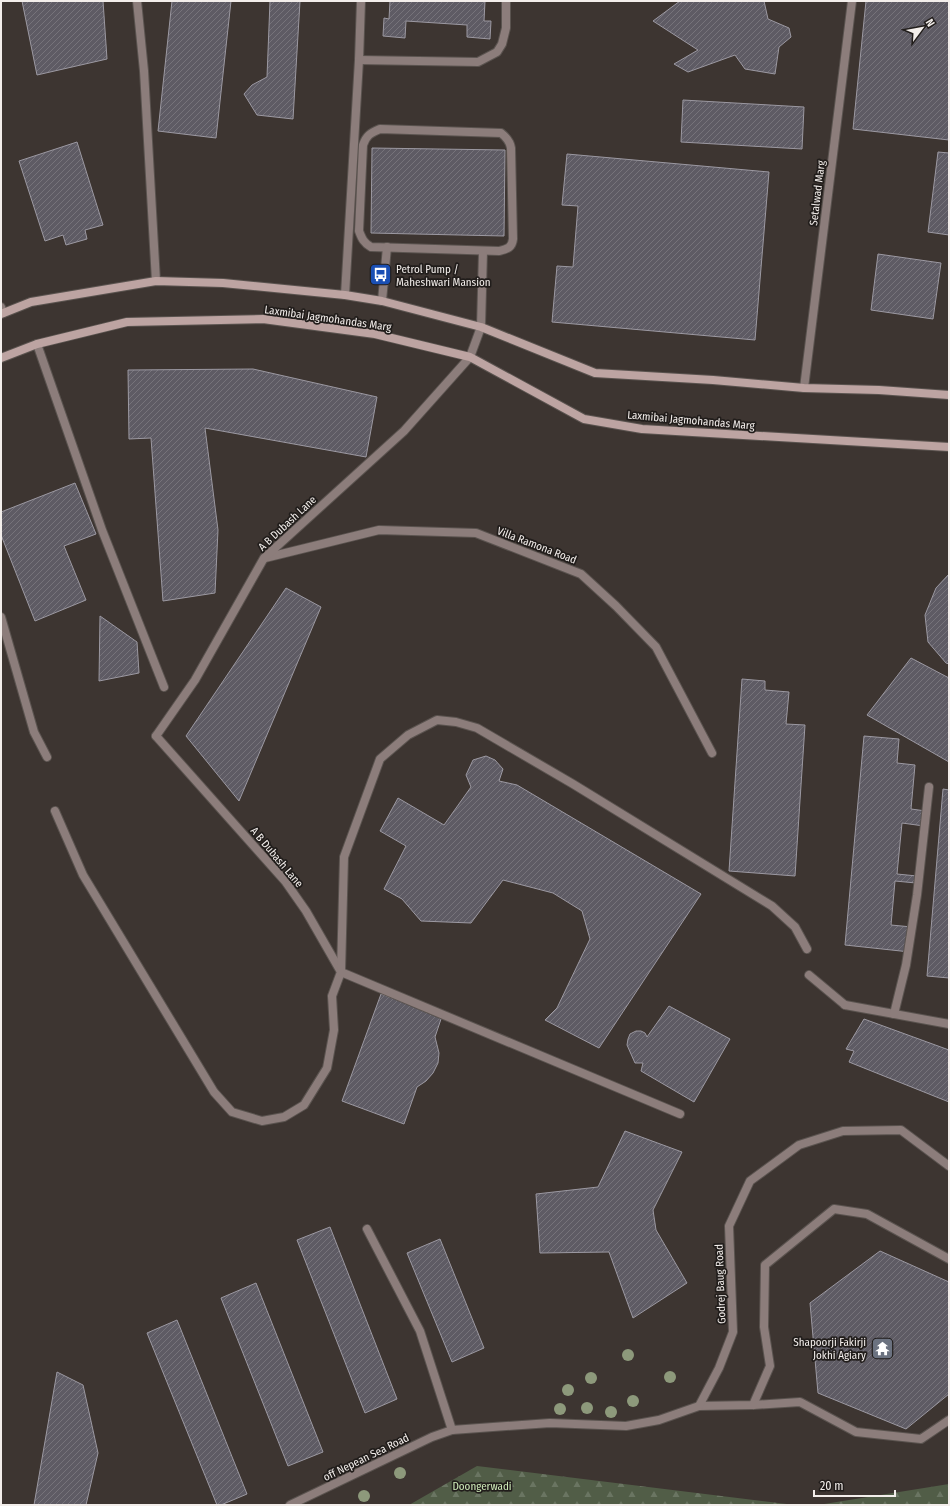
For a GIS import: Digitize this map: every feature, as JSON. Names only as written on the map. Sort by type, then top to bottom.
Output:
[{"type":"main road","name":"Laxmibai Jagmohandas Marg","points":[[2,311],[31,302],[156,281],[223,283],[345,295],[382,301],[481,327],[595,373],[713,380],[804,388],[879,390],[949,395]]},
{"type":"main road","name":"Laxmibai Jagmohandas Marg","points":[[1,358],[37,344],[127,322],[262,319],[375,334],[470,357],[584,419],[642,429],[949,447]]},
{"type":"street","points":[[137,1],[144,71],[156,281]]},
{"type":"street","points":[[345,295],[359,60],[361,1]]},
{"type":"street","points":[[359,60],[478,62],[497,52],[502,44],[506,28],[506,1]]},
{"type":"street","name":"Setalwad Marg","points":[[804,388],[852,1]]},
{"type":"street","points":[[380,129],[500,133],[506,136],[511,148],[512,245],[504,250],[483,251],[387,248],[371,247],[365,244],[359,231],[363,145],[366,137],[372,132],[380,129]]},
{"type":"street","points":[[382,301],[387,248]]},
{"type":"street","name":"A B Dubash Lane","points":[[341,972],[306,911],[285,881],[156,736],[195,680],[264,558],[404,431],[470,357],[481,327],[483,251]]},
{"type":"street","points":[[37,344],[102,530],[164,687]]},
{"type":"street","name":"Villa Ramona Road","points":[[264,558],[379,530],[476,533],[581,574],[616,606],[656,647],[712,753]]},
{"type":"street","points":[[1,617],[34,732],[47,757]]},
{"type":"street","points":[[55,811],[83,875],[214,1092],[232,1112],[262,1121],[284,1116],[304,1105],[327,1068],[334,1030],[332,996],[341,972],[344,857],[380,759],[408,735],[437,720],[456,722],[476,728],[573,784],[772,906],[795,927],[807,949]]},
{"type":"street","points":[[894,1014],[906,965],[918,887],[929,787]]},
{"type":"street","points":[[341,972],[680,1114]]},
{"type":"street","points":[[809,975],[845,1005],[949,1024]]},
{"type":"street","name":"Godrej Baug Road","points":[[699,1406],[719,1368],[733,1332],[729,1226],[750,1181],[799,1145],[843,1131],[901,1130],[949,1166]]},
{"type":"street","points":[[753,1405],[770,1366],[764,1327],[765,1265],[834,1209],[867,1214],[949,1259]]},
{"type":"street","points":[[367,1229],[420,1331],[452,1430],[550,1423],[626,1426],[659,1420],[699,1406],[800,1402],[856,1432],[921,1439],[949,1420]]},
{"type":"street","name":"off Nepean Sea Road","points":[[290,1505],[432,1437],[452,1430]]},
{"type":"green space","name":"Doongerwadi","points":[[477,1466],[795,1505],[409,1505]]},
{"type":"green space","points":[[949,1484],[949,1505],[818,1505]]},
{"type":"building","points":[[22,1],[103,1],[107,59],[37,75]]},
{"type":"building","points":[[172,1],[231,1],[216,138],[158,131]]},
{"type":"building","points":[[270,1],[300,1],[293,119],[257,115],[244,94],[252,85],[267,77]]},
{"type":"building","points":[[390,1],[485,1],[484,21],[491,21],[490,39],[467,37],[467,25],[406,21],[405,38],[383,36],[384,18],[389,19]]},
{"type":"building","points":[[680,1],[764,1],[768,19],[789,28],[791,37],[779,47],[775,74],[745,69],[735,55],[688,72],[674,64],[698,50],[653,21]]},
{"type":"building","points":[[866,1],[949,1],[949,140],[853,129]]},
{"type":"building","points":[[683,100],[804,107],[802,149],[681,142]]},
{"type":"building","points":[[77,142],[103,225],[85,230],[87,239],[66,245],[63,235],[45,241],[19,161]]},
{"type":"building","points":[[372,148],[505,150],[504,236],[371,233]]},
{"type":"building","points":[[938,152],[949,153],[949,235],[928,232]]},
{"type":"building","points":[[567,154],[769,172],[755,340],[552,322],[557,266],[573,267],[578,206],[562,205]]},
{"type":"building","points":[[878,254],[941,263],[933,319],[871,310]]},
{"type":"building","points":[[253,369],[377,397],[366,457],[205,428],[218,530],[215,593],[163,601],[151,438],[129,439],[128,370]]},
{"type":"building","points":[[75,483],[96,534],[64,546],[86,600],[35,621],[1,535],[1,512]]},
{"type":"building","points":[[949,574],[949,664],[946,663],[928,642],[925,615],[936,588]]},
{"type":"building","points":[[286,588],[321,607],[239,801],[186,736]]},
{"type":"building","points":[[100,616],[137,642],[139,673],[99,681]]},
{"type":"building","points":[[911,658],[949,678],[949,762],[867,715]]},
{"type":"building","points":[[742,679],[765,681],[765,690],[789,692],[786,724],[805,725],[795,876],[729,871]]},
{"type":"building","points":[[864,736],[899,739],[897,763],[915,765],[911,809],[926,811],[924,826],[902,823],[897,874],[917,876],[916,883],[895,881],[891,925],[912,927],[910,952],[845,945]]},
{"type":"building","points":[[486,756],[495,760],[503,769],[499,781],[517,785],[701,894],[599,1048],[545,1020],[557,1008],[590,939],[582,911],[553,893],[503,880],[471,923],[421,921],[402,899],[384,889],[406,846],[380,831],[398,798],[444,825],[471,787],[466,775],[473,760]]},
{"type":"building","points":[[943,789],[949,790],[949,978],[927,976]]},
{"type":"building","points":[[381,994],[442,1016],[435,1037],[439,1053],[438,1063],[433,1073],[426,1081],[417,1087],[404,1124],[342,1101]]},
{"type":"building","points":[[669,1006],[730,1039],[694,1102],[641,1071],[643,1063],[635,1063],[627,1045],[630,1034],[636,1031],[645,1033],[647,1037]]},
{"type":"building","points":[[864,1019],[949,1050],[949,1102],[849,1062],[854,1051],[846,1049]]},
{"type":"building","points":[[625,1131],[682,1152],[653,1210],[656,1230],[687,1283],[633,1318],[609,1252],[540,1253],[536,1194],[598,1187]]},
{"type":"building","points":[[330,1227],[397,1399],[365,1413],[297,1240]]},
{"type":"building","points":[[440,1239],[484,1348],[452,1362],[407,1253]]},
{"type":"building","name":"Shapoorji Fakirji Jokhi Agiary","points":[[880,1251],[949,1282],[949,1394],[906,1429],[818,1393],[810,1303]]},
{"type":"building","points":[[256,1283],[323,1452],[288,1466],[221,1298]]},
{"type":"building","points":[[177,1320],[247,1494],[221,1505],[217,1505],[147,1333]]},
{"type":"building","points":[[57,1372],[83,1385],[98,1453],[86,1505],[34,1505]]},
{"type":"place","name":"Petrol Pump / Maheshwari Mansion","points":[[380,275]]},
{"type":"place","name":"Shapoorji Fakirji Jokhi Agiary","points":[[882,1348]]}]
